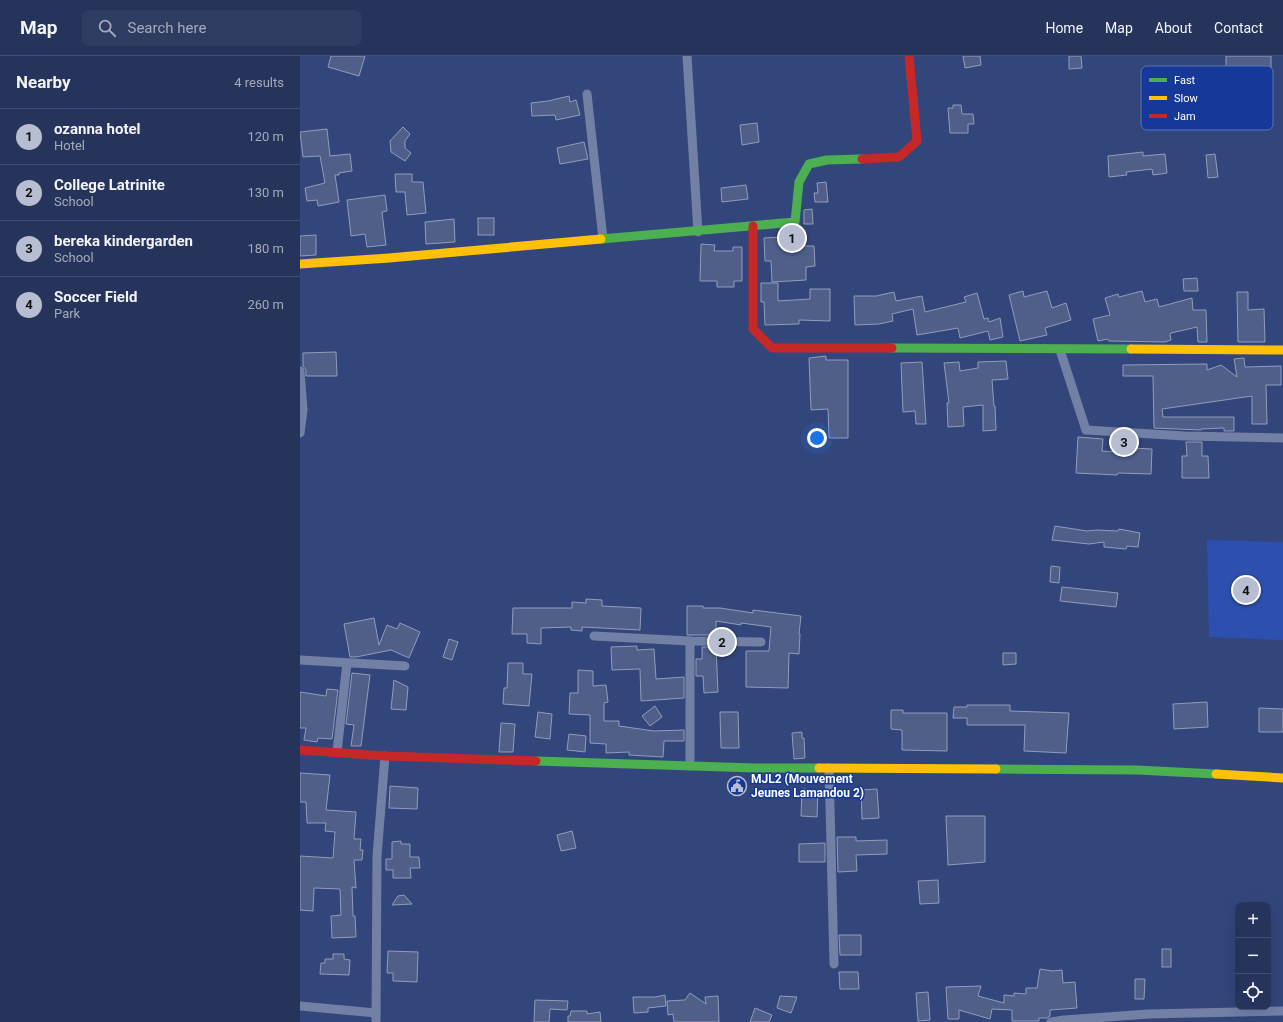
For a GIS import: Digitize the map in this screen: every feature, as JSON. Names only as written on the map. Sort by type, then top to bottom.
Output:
[{"type":"street","points":[[687,56],[698,232]]},
{"type":"street","points":[[300,264],[698,232],[795,222],[799,182],[809,164],[826,160],[899,157],[917,141],[909,56]]},
{"type":"street","points":[[587,94],[603,239]]},
{"type":"street","points":[[753,226],[753,330],[772,348],[1283,350]]},
{"type":"street","points":[[1060,350],[1086,430],[1185,436],[1283,438]]},
{"type":"street","points":[[300,371],[303,410],[300,433]]},
{"type":"street","points":[[594,636],[690,641],[761,642]]},
{"type":"street","points":[[690,641],[690,766]]},
{"type":"street","points":[[300,660],[405,666]]},
{"type":"street","points":[[337,752],[347,663]]},
{"type":"street","points":[[300,750],[385,756],[690,766],[1137,770],[1283,778]]},
{"type":"street","points":[[300,1006],[376,1017],[377,856],[385,756]]},
{"type":"street","points":[[829,768],[834,964]]},
{"type":"street","points":[[1051,1022],[1149,1014],[1283,1011]]},
{"type":"shaded area","points":[[1207,540],[1283,542],[1283,640],[1209,637]]},
{"type":"building","points":[[331,56],[365,56],[359,76],[328,67]]},
{"type":"building","points":[[963,56],[980,56],[981,65],[965,68]]},
{"type":"building","points":[[1069,56],[1081,56],[1082,68],[1069,69]]},
{"type":"building","points":[[1226,56],[1271,56],[1271,66],[1226,66]]},
{"type":"building","points":[[569,96],[570,102],[576,100],[580,115],[556,120],[555,115],[532,116],[531,103]]},
{"type":"building","points":[[953,105],[961,105],[962,114],[973,114],[974,124],[968,124],[968,133],[950,133],[948,108],[953,108]]},
{"type":"building","points":[[757,123],[759,142],[742,145],[740,125]]},
{"type":"building","points":[[403,127],[410,134],[405,141],[405,148],[411,153],[405,161],[391,152],[390,141]]},
{"type":"building","points":[[327,129],[330,156],[350,154],[352,171],[335,175],[339,202],[318,206],[317,200],[307,201],[305,188],[325,183],[320,156],[303,157],[300,132]]},
{"type":"building","points":[[584,142],[588,159],[560,164],[557,148]]},
{"type":"building","points":[[1143,152],[1143,156],[1165,154],[1167,173],[1153,175],[1152,169],[1126,172],[1127,175],[1109,177],[1108,156]]},
{"type":"building","points":[[1215,154],[1218,177],[1208,178],[1206,155]]},
{"type":"building","points":[[395,174],[412,174],[412,182],[423,182],[426,213],[407,215],[405,192],[396,192]]},
{"type":"building","points":[[826,182],[828,202],[815,202],[814,193],[818,193],[817,183]]},
{"type":"building","points":[[746,185],[748,199],[722,202],[721,188]]},
{"type":"building","points":[[385,195],[387,211],[382,212],[386,245],[367,247],[365,234],[351,236],[347,200]]},
{"type":"building","points":[[812,209],[813,224],[804,224],[804,210]]},
{"type":"building","points":[[478,218],[494,218],[494,235],[478,235]]},
{"type":"building","points":[[454,219],[455,242],[426,244],[425,222]]},
{"type":"building","points":[[316,235],[316,255],[300,256],[300,236]]},
{"type":"building","points":[[799,236],[800,246],[814,246],[815,266],[806,267],[806,280],[772,282],[771,261],[765,261],[764,238]]},
{"type":"building","points":[[701,244],[715,245],[714,251],[733,251],[733,247],[742,247],[742,281],[734,281],[734,287],[717,287],[717,281],[700,281]]},
{"type":"building","points":[[1197,278],[1198,291],[1184,291],[1183,279]]},
{"type":"building","points":[[761,283],[778,283],[778,301],[810,299],[810,289],[830,289],[830,321],[799,320],[799,324],[765,325],[764,302],[761,302]]},
{"type":"building","points":[[1023,291],[1024,297],[1047,291],[1052,308],[1066,303],[1071,320],[1045,328],[1047,335],[1020,341],[1009,295]]},
{"type":"building","points":[[1142,291],[1145,302],[1157,299],[1159,307],[1192,298],[1193,310],[1206,310],[1207,342],[1198,342],[1197,327],[1171,333],[1171,340],[1165,342],[1109,341],[1108,339],[1098,341],[1093,319],[1110,315],[1105,298],[1118,294],[1119,297]]},
{"type":"building","points":[[894,292],[896,301],[922,296],[925,312],[966,302],[964,297],[977,293],[984,319],[988,318],[989,322],[1000,318],[1003,337],[990,340],[988,331],[960,338],[958,328],[917,335],[913,309],[892,314],[893,321],[879,324],[855,325],[854,296],[876,296]]},
{"type":"building","points":[[1237,292],[1248,292],[1248,310],[1264,309],[1265,342],[1238,342]]},
{"type":"building","points":[[336,352],[337,376],[306,376],[306,370],[303,366],[303,353]]},
{"type":"building","points":[[826,356],[826,360],[848,360],[848,438],[829,438],[828,409],[811,410],[809,358]]},
{"type":"building","points":[[1244,358],[1245,367],[1281,366],[1281,385],[1266,385],[1267,424],[1252,424],[1252,396],[1162,409],[1163,417],[1234,417],[1234,431],[1224,431],[1224,428],[1201,430],[1154,428],[1153,376],[1123,376],[1123,365],[1207,364],[1207,370],[1221,365],[1237,377],[1234,359]]},
{"type":"building","points":[[1006,361],[1008,379],[992,380],[996,430],[983,431],[983,405],[963,407],[964,426],[948,427],[947,403],[949,403],[944,363],[959,362],[960,371],[978,368],[978,362]]},
{"type":"building","points":[[922,362],[926,424],[916,424],[915,411],[903,412],[901,363]]},
{"type":"building","points":[[1078,437],[1103,439],[1102,451],[1131,453],[1131,448],[1152,449],[1151,474],[1118,473],[1117,475],[1076,473]]},
{"type":"building","points":[[1186,442],[1202,442],[1202,456],[1208,456],[1209,478],[1182,478],[1182,456],[1187,456]]},
{"type":"building","points":[[1055,526],[1087,531],[1118,531],[1119,529],[1140,533],[1138,547],[1127,546],[1126,549],[1104,547],[1104,542],[1089,544],[1052,540]]},
{"type":"building","points":[[1051,566],[1060,567],[1059,583],[1050,582]]},
{"type":"building","points":[[1062,587],[1118,593],[1116,607],[1060,601]]},
{"type":"building","points":[[586,599],[602,600],[602,606],[641,608],[640,630],[582,627],[582,631],[571,630],[571,627],[541,628],[541,644],[527,643],[527,634],[512,634],[513,608],[572,608],[572,602],[586,603]]},
{"type":"building","points":[[687,606],[703,606],[703,608],[720,608],[753,613],[753,610],[801,616],[799,654],[789,653],[788,688],[746,687],[746,651],[769,651],[771,627],[741,623],[741,625],[716,621],[716,635],[687,635]]},
{"type":"building","points":[[374,618],[379,645],[387,625],[397,629],[400,623],[420,632],[409,658],[391,650],[350,657],[344,624]]},
{"type":"building","points":[[449,639],[458,642],[452,660],[443,657]]},
{"type":"building","points":[[637,646],[637,650],[654,649],[656,679],[684,677],[684,698],[641,701],[640,669],[612,670],[611,647]]},
{"type":"building","points":[[702,647],[716,647],[718,692],[704,693],[703,676],[696,676],[696,659],[702,659]]},
{"type":"building","points":[[1003,653],[1016,653],[1016,664],[1003,665]]},
{"type":"building","points":[[508,663],[523,663],[523,674],[532,674],[529,706],[503,704],[504,688],[507,688]]},
{"type":"building","points":[[578,670],[593,671],[593,686],[606,685],[608,702],[604,703],[604,721],[619,721],[619,726],[654,731],[684,730],[684,741],[664,741],[663,757],[629,755],[629,752],[606,753],[606,744],[590,743],[590,715],[569,714],[570,693],[578,693]]},
{"type":"building","points":[[352,673],[370,675],[361,746],[351,746],[354,725],[346,724]]},
{"type":"building","points":[[394,680],[408,687],[406,710],[391,709]]},
{"type":"building","points":[[327,689],[338,690],[332,739],[318,738],[317,742],[304,740],[306,728],[300,728],[300,692],[326,696]]},
{"type":"building","points":[[1207,702],[1208,727],[1174,729],[1173,704]]},
{"type":"building","points":[[967,705],[1010,705],[1010,711],[1069,713],[1066,753],[1024,751],[1025,725],[967,725],[967,718],[953,718],[954,707],[967,707]]},
{"type":"building","points":[[655,706],[662,717],[650,726],[642,716]]},
{"type":"building","points":[[1259,708],[1283,709],[1283,732],[1259,732]]},
{"type":"building","points":[[891,710],[903,710],[903,713],[947,713],[947,751],[902,750],[902,730],[891,729]]},
{"type":"building","points":[[538,712],[552,714],[550,739],[535,737]]},
{"type":"building","points":[[720,712],[738,712],[739,748],[721,748]]},
{"type":"building","points":[[501,723],[515,724],[513,752],[499,752]]},
{"type":"building","points":[[802,732],[802,738],[804,738],[805,758],[794,759],[792,733]]},
{"type":"building","points":[[569,734],[586,736],[585,752],[567,750]]},
{"type":"building","points":[[300,773],[330,775],[326,810],[356,812],[354,839],[361,839],[360,850],[363,850],[362,860],[354,860],[356,888],[352,887],[353,916],[355,916],[356,937],[332,938],[331,916],[341,915],[340,889],[314,888],[313,911],[300,910],[300,856],[333,858],[335,832],[325,831],[326,823],[307,823],[306,802],[300,802]]},
{"type":"building","points":[[390,786],[418,788],[417,809],[389,808]]},
{"type":"building","points":[[802,789],[818,790],[817,817],[801,816]]},
{"type":"building","points":[[877,789],[879,818],[862,819],[861,790]]},
{"type":"building","points":[[946,816],[985,816],[985,862],[948,865]]},
{"type":"building","points":[[572,831],[576,848],[561,851],[557,835]]},
{"type":"building","points":[[837,837],[856,837],[856,841],[887,840],[887,854],[856,855],[857,871],[838,872]]},
{"type":"building","points":[[401,841],[401,844],[410,844],[410,857],[419,857],[420,868],[410,868],[411,878],[393,878],[393,870],[386,870],[386,859],[392,859],[392,842]]},
{"type":"building","points":[[825,843],[825,862],[799,862],[799,844]]},
{"type":"building","points":[[938,880],[939,903],[920,904],[918,881]]},
{"type":"building","points":[[404,895],[412,904],[392,905],[398,896]]},
{"type":"building","points":[[839,935],[861,935],[861,955],[840,955]]},
{"type":"building","points":[[1162,949],[1171,949],[1171,967],[1162,967]]},
{"type":"building","points":[[388,951],[418,952],[417,982],[393,981],[393,973],[387,973]]},
{"type":"building","points":[[333,954],[344,954],[344,959],[350,960],[349,975],[320,974],[321,963],[325,963],[325,959],[333,959]]},
{"type":"building","points":[[1040,969],[1053,971],[1062,970],[1063,983],[1075,982],[1077,1008],[1050,1010],[1050,1016],[1047,1018],[1039,1018],[1039,1021],[1012,1021],[1012,1010],[992,1009],[990,1019],[959,1010],[959,1019],[948,1019],[946,987],[981,986],[978,996],[1004,1003],[1004,995],[1014,996],[1014,993],[1026,994],[1026,988],[1037,988]]},
{"type":"building","points":[[839,972],[858,972],[859,989],[840,989]]},
{"type":"building","points":[[1135,979],[1145,979],[1144,999],[1135,999]]},
{"type":"building","points":[[928,992],[930,1020],[918,1021],[916,993]]},
{"type":"building","points":[[690,993],[706,1004],[705,997],[718,996],[719,1022],[674,1022],[673,1014],[668,1015],[667,1001],[685,1000]]},
{"type":"building","points":[[665,995],[666,1006],[648,1008],[648,1012],[634,1013],[633,997],[656,997]]},
{"type":"building","points":[[780,996],[797,997],[791,1013],[777,1008]]},
{"type":"building","points":[[535,1000],[568,1001],[567,1010],[550,1009],[549,1022],[534,1022]]},
{"type":"building","points":[[755,1008],[772,1015],[769,1022],[750,1022]]},
{"type":"building","points":[[571,1011],[587,1011],[587,1014],[600,1012],[601,1022],[568,1022],[568,1016],[570,1016]]},
{"type":"traffic: fast","points":[[601,239],[795,222],[799,182],[809,164],[827,160],[862,159]]},
{"type":"traffic: fast","points":[[892,348],[1131,349]]},
{"type":"traffic: fast","points":[[536,761],[755,768],[819,768]]},
{"type":"traffic: fast","points":[[996,769],[1137,770],[1216,774]]},
{"type":"traffic: slow","points":[[300,264],[389,258],[601,239]]},
{"type":"traffic: slow","points":[[1131,349],[1283,350]]},
{"type":"traffic: slow","points":[[819,768],[996,769]]},
{"type":"traffic: slow","points":[[1216,774],[1283,778]]},
{"type":"traffic: jam","points":[[862,159],[899,157],[917,141],[909,56]]},
{"type":"traffic: jam","points":[[753,226],[753,329],[772,348],[892,348]]},
{"type":"traffic: jam","points":[[300,750],[385,756],[536,761]]},
{"type":"place","name":"ozanna hotel","points":[[792,238]]},
{"type":"place","name":"bereka kindergarden","points":[[1124,442]]},
{"type":"place","name":"Soccer Field","points":[[1246,590]]},
{"type":"place","name":"College Latrinite","points":[[722,642]]},
{"type":"place","name":"MJL2 (Mouvement Jeunes Lamandou 2)","points":[[737,786]]}]
